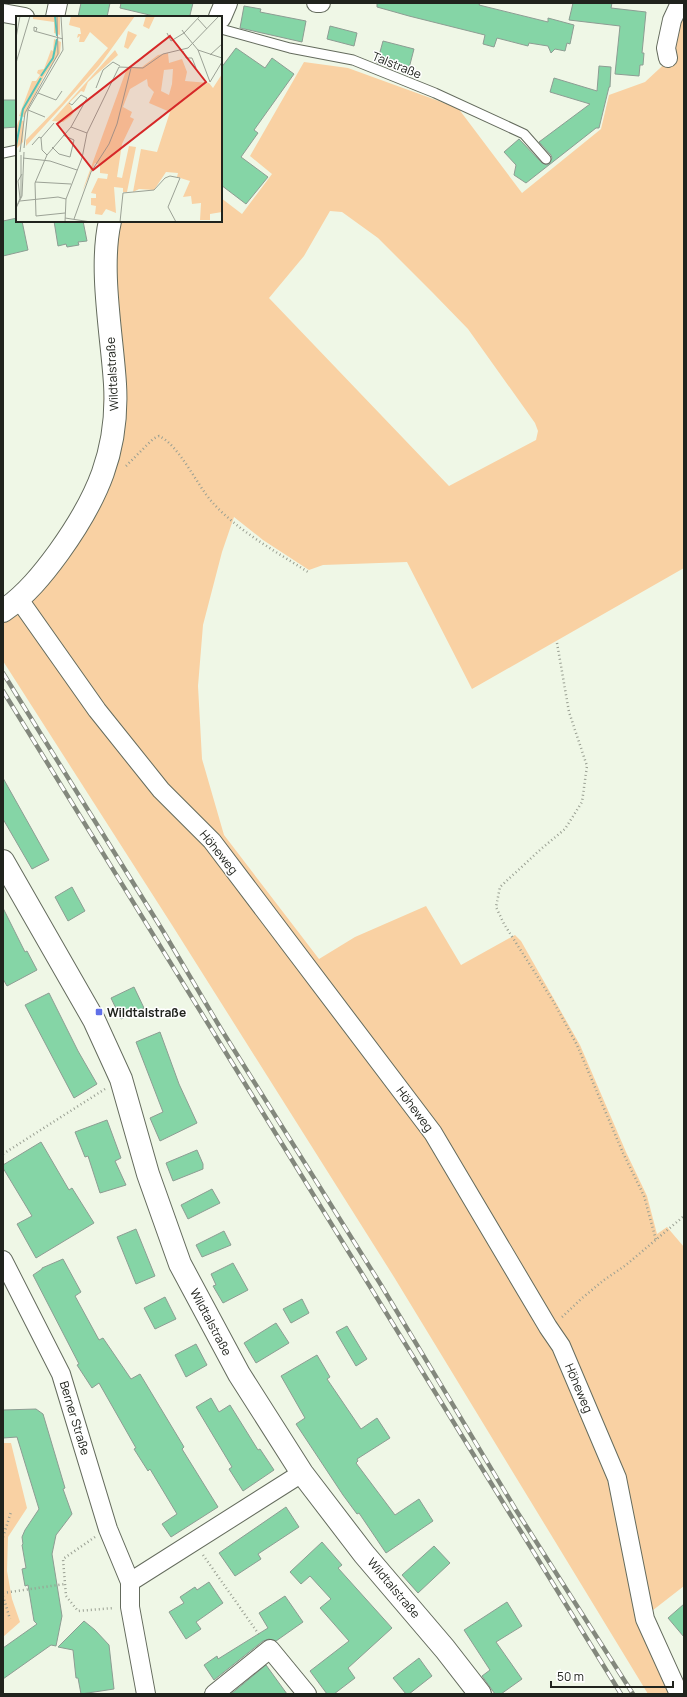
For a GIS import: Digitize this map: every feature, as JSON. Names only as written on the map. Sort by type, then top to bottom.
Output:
[{"type":"street","points":[[55,16],[58,3]]},
{"type":"street","points":[[220,16],[226,3]]},
{"type":"street","points":[[316,3],[322,3]]},
{"type":"street","points":[[668,58],[666,48],[672,20],[680,3]]},
{"type":"street","points":[[3,13],[20,16]]},
{"type":"street","name":"Wildtalstraße","points":[[8,606],[39,578],[76,529],[91,504],[102,478],[110,448],[114,418],[115,386],[107,289],[106,245],[110,222]]},
{"type":"street","name":"Höheweg","points":[[8,606],[97,710],[161,790],[212,841],[433,1133],[548,1327],[562,1346],[617,1478],[645,1619],[679,1694]]},
{"type":"street","name":"Wildtalstraße","points":[[3,861],[94,1020],[121,1079],[148,1174],[180,1264],[239,1374],[302,1473],[364,1554],[445,1648],[480,1694]]},
{"type":"street","name":"Berner Straße","points":[[3,1260],[61,1374],[108,1528],[130,1582],[130,1607],[146,1694]]},
{"type":"street","points":[[130,1582],[302,1473]]},
{"type":"street","points":[[214,1694],[270,1649],[307,1694]]},
{"type":"lane","name":"Talstraße","points":[[222,29],[290,48],[353,60],[427,90],[524,134],[546,159]]},
{"type":"lane","points":[[3,153],[16,150]]},
{"type":"path","points":[[102,478],[126,466],[153,439],[159,436],[174,449],[211,501],[226,516],[268,547],[308,572]]},
{"type":"path","points":[[557,643],[570,712],[587,766],[582,802],[565,829],[500,887],[496,907],[504,924],[553,1001],[577,1045],[623,1154],[644,1196],[656,1240]]},
{"type":"path","points":[[3,1154],[121,1079]]},
{"type":"path","points":[[548,1327],[567,1314],[581,1299],[684,1216]]},
{"type":"path","points":[[3,1537],[11,1512]]},
{"type":"path","points":[[108,1528],[63,1559],[66,1596],[78,1611],[130,1607]]},
{"type":"path","points":[[194,1541],[270,1649]]},
{"type":"path","points":[[3,1593],[65,1584]]},
{"type":"path","points":[[3,1596],[10,1619]]},
{"type":"shaded area","points":[[684,6],[684,568],[472,689],[407,562],[323,565],[309,570],[263,540],[234,517],[222,552],[203,625],[198,686],[202,759],[224,835],[319,959],[355,937],[426,906],[461,965],[515,935],[521,941],[580,1045],[626,1152],[647,1196],[657,1234],[667,1227],[684,1247],[684,1586],[639,1621],[673,1694],[648,1694],[394,1277],[172,925],[3,661],[3,599],[28,578],[71,516],[85,489],[96,460],[103,424],[104,384],[98,313],[122,222],[222,222],[222,199],[242,214],[272,174],[250,156],[304,62],[348,68],[458,108],[522,193],[601,129],[609,95],[645,82],[673,56]],"holes":[[[330,211],[342,212],[378,238],[468,329],[535,423],[538,431],[536,440],[449,486],[269,298],[304,256]]]},
{"type":"shaded area","points":[[3,1443],[11,1443],[27,1508],[8,1537],[7,1571],[12,1599],[20,1622],[3,1637]]},
{"type":"building","points":[[81,3],[110,3],[107,16],[78,16]]},
{"type":"building","points":[[121,3],[193,3],[190,15],[192,16],[154,16],[120,8]]},
{"type":"building","points":[[377,3],[480,3],[479,5],[548,22],[548,18],[574,25],[570,44],[567,43],[565,51],[555,49],[551,53],[548,46],[529,43],[528,46],[497,38],[494,47],[483,44],[485,35],[377,7]]},
{"type":"building","points":[[573,3],[612,3],[611,8],[646,12],[642,53],[644,53],[643,65],[640,65],[639,76],[615,74],[620,26],[569,20]]},
{"type":"building","points":[[244,6],[261,9],[260,12],[306,21],[302,42],[240,28]]},
{"type":"building","points":[[330,26],[357,33],[354,46],[327,39]]},
{"type":"building","points":[[383,41],[414,49],[408,72],[377,63]]},
{"type":"building","points":[[236,48],[265,68],[272,58],[294,74],[254,130],[258,133],[241,157],[268,177],[246,204],[222,186],[222,67]]},
{"type":"building","points":[[599,66],[611,67],[610,87],[599,128],[596,128],[526,183],[514,175],[516,165],[504,152],[519,139],[542,163],[547,165],[550,163],[552,158],[551,155],[539,142],[590,104],[550,92],[554,78],[597,91]]},
{"type":"building","points":[[3,100],[16,100],[16,127],[3,128]]},
{"type":"building","points":[[16,218],[16,222],[22,222],[28,250],[3,256],[3,221]]},
{"type":"building","points":[[54,222],[83,222],[87,241],[78,242],[79,245],[67,247],[66,244],[58,246]]},
{"type":"building","points":[[3,778],[49,860],[32,869],[3,819]]},
{"type":"building","points":[[72,887],[85,911],[68,921],[55,897]]},
{"type":"building","points":[[3,908],[25,952],[27,951],[37,970],[7,986],[3,979]]},
{"type":"building","points":[[134,987],[144,1008],[121,1019],[111,998]]},
{"type":"building","points":[[49,993],[78,1051],[97,1084],[74,1098],[25,1005]]},
{"type":"building","points":[[160,1032],[179,1084],[197,1123],[160,1141],[150,1118],[163,1112],[136,1042]]},
{"type":"building","points":[[107,1120],[121,1158],[115,1161],[126,1185],[100,1193],[88,1156],[85,1157],[75,1132]]},
{"type":"building","points":[[41,1142],[69,1190],[72,1188],[94,1223],[36,1258],[17,1224],[32,1216],[3,1168],[3,1165]]},
{"type":"building","points":[[197,1150],[203,1164],[203,1169],[173,1181],[166,1163]]},
{"type":"building","points":[[212,1189],[220,1203],[188,1219],[181,1205]]},
{"type":"building","points":[[136,1229],[155,1276],[136,1284],[117,1237]]},
{"type":"building","points":[[224,1231],[231,1245],[202,1257],[196,1245]]},
{"type":"building","points":[[63,1259],[81,1292],[75,1296],[99,1340],[103,1338],[131,1379],[140,1374],[184,1447],[182,1449],[218,1507],[171,1537],[162,1524],[177,1514],[150,1469],[148,1471],[134,1449],[136,1448],[99,1383],[92,1388],[77,1365],[79,1364],[33,1275],[42,1268]]},
{"type":"building","points":[[233,1263],[248,1290],[223,1303],[213,1286],[216,1285],[211,1274]]},
{"type":"building","points":[[165,1297],[176,1319],[155,1329],[144,1308]]},
{"type":"building","points":[[302,1299],[309,1313],[291,1323],[283,1309]]},
{"type":"building","points":[[276,1323],[289,1343],[256,1363],[244,1343]]},
{"type":"building","points":[[347,1326],[367,1359],[356,1366],[336,1332]]},
{"type":"building","points":[[196,1344],[207,1365],[186,1377],[175,1355]]},
{"type":"building","points":[[317,1355],[330,1377],[327,1379],[361,1429],[377,1418],[390,1438],[357,1459],[358,1461],[356,1463],[395,1515],[419,1499],[433,1521],[386,1553],[359,1513],[357,1514],[343,1495],[296,1424],[305,1418],[281,1376]]},
{"type":"building","points":[[211,1398],[219,1412],[230,1405],[258,1450],[260,1449],[274,1470],[243,1491],[229,1469],[232,1467],[196,1407]]},
{"type":"building","points":[[36,1409],[43,1414],[65,1488],[63,1489],[72,1514],[56,1535],[52,1554],[62,1616],[56,1646],[51,1645],[3,1679],[3,1648],[37,1624],[34,1621],[28,1585],[25,1586],[22,1569],[26,1568],[22,1537],[39,1509],[17,1437],[3,1438],[3,1410]]},
{"type":"building","points":[[286,1507],[299,1527],[258,1554],[261,1559],[235,1576],[219,1553]]},
{"type":"building","points":[[322,1542],[342,1565],[338,1568],[392,1628],[348,1668],[355,1678],[334,1694],[327,1694],[310,1671],[349,1641],[320,1608],[331,1599],[310,1576],[301,1584],[290,1572]]},
{"type":"building","points":[[434,1546],[450,1563],[418,1593],[402,1575]]},
{"type":"building","points":[[209,1582],[223,1603],[196,1622],[201,1629],[186,1639],[169,1612],[184,1603],[180,1597],[195,1587],[197,1590]]},
{"type":"building","points":[[285,1596],[303,1622],[276,1641],[269,1639],[263,1641],[214,1680],[204,1665],[217,1656],[218,1659],[268,1628],[259,1613]]},
{"type":"building","points":[[507,1602],[522,1626],[496,1642],[522,1679],[501,1694],[495,1694],[482,1676],[490,1670],[464,1630]]},
{"type":"building","points":[[684,1604],[684,1637],[668,1618]]},
{"type":"building","points":[[84,1621],[109,1645],[114,1689],[81,1694],[78,1678],[76,1678],[73,1650],[58,1647]]},
{"type":"building","points":[[419,1658],[432,1676],[409,1694],[406,1694],[393,1678]]},
{"type":"building","points":[[266,1665],[287,1694],[231,1694]]},
{"type":"railway","points":[[3,673],[163,931],[221,1029],[381,1285],[516,1510],[633,1694]]},
{"type":"railway","points":[[3,691],[621,1694]]},
{"type":"place","name":"Wildtalstraße","points":[[99,1012]]}]
